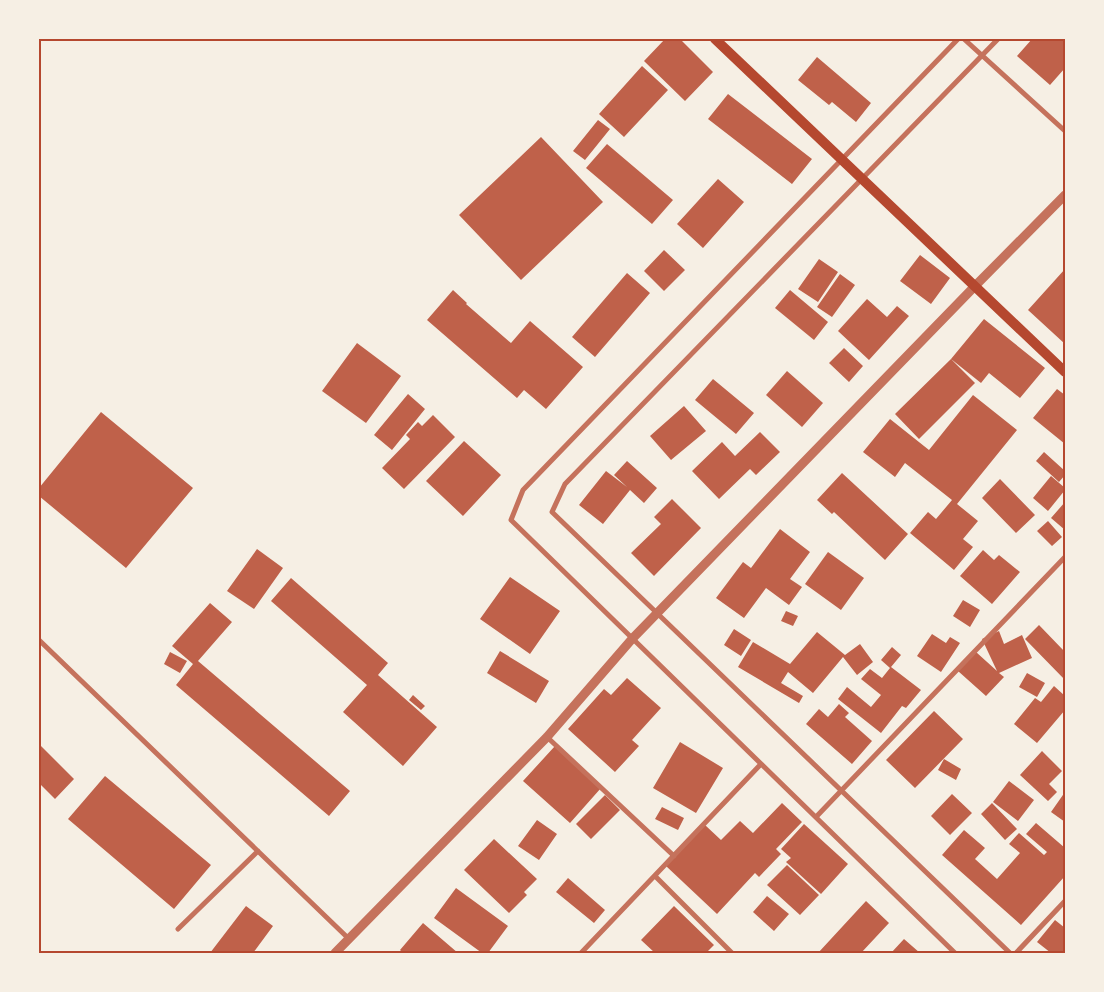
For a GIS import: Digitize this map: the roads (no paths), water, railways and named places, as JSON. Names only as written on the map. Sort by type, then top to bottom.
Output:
[{"type":"main road","points":[[715,39],[1065,372]]},
{"type":"street","points":[[955,953],[511,520],[523,490],[958,39]]},
{"type":"street","points":[[964,39],[1065,131]]},
{"type":"street","points":[[998,39],[565,484],[552,512],[1010,953]]},
{"type":"street","points":[[335,953],[548,737],[632,639],[657,613],[1065,195]]},
{"type":"street","points":[[816,817],[1065,557]]},
{"type":"street","points":[[39,640],[349,939]]},
{"type":"street","points":[[548,737],[674,856]]},
{"type":"street","points":[[581,953],[762,764]]},
{"type":"street","points":[[178,929],[258,851]]},
{"type":"street","points":[[654,876],[732,953]]},
{"type":"street","points":[[1016,953],[1065,901]]}]
